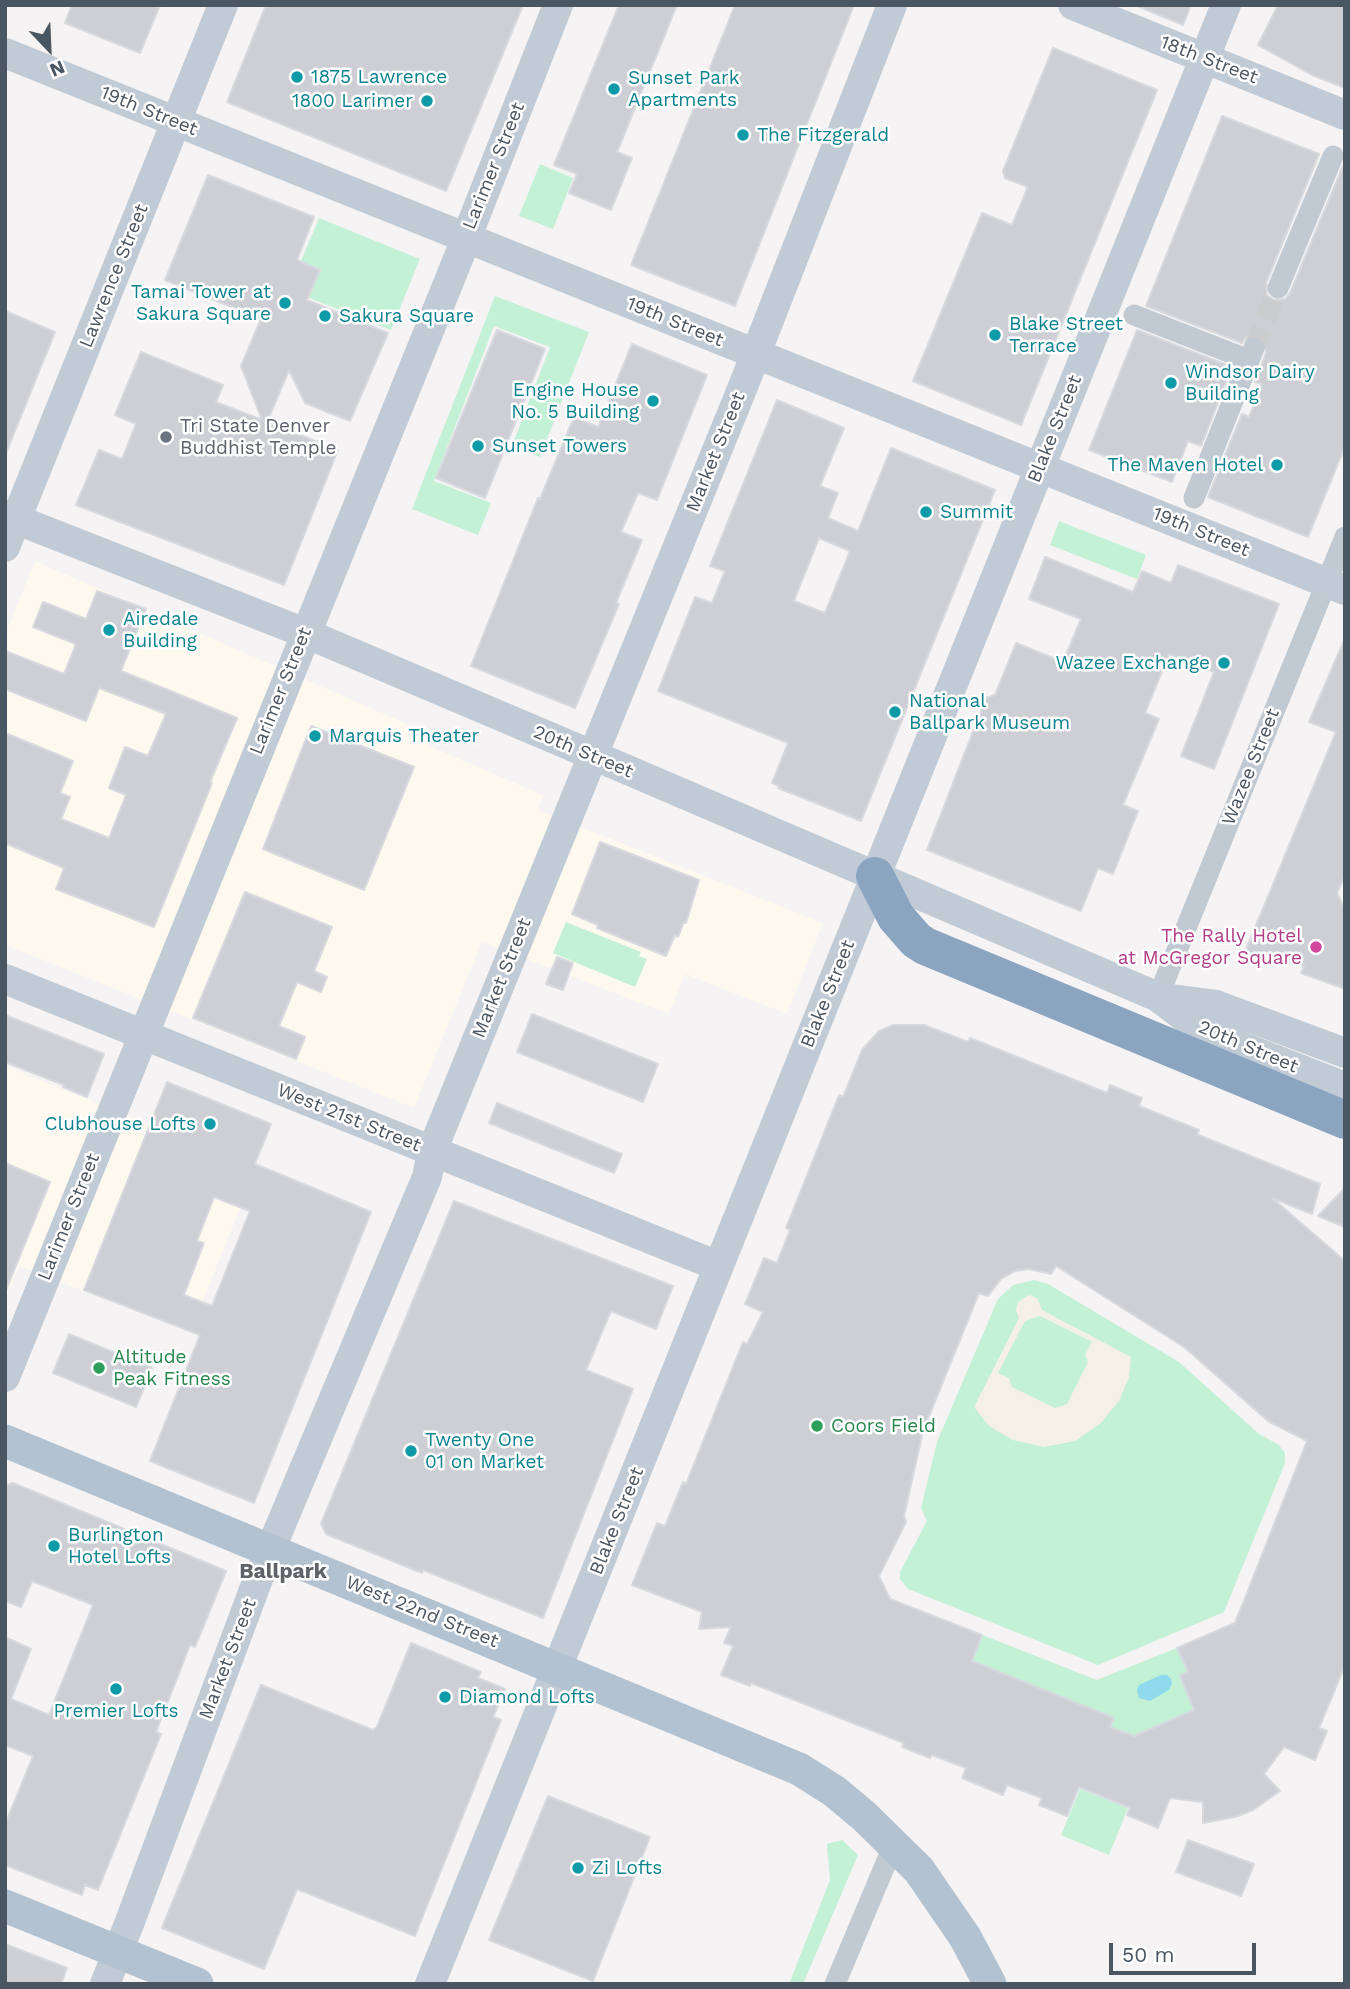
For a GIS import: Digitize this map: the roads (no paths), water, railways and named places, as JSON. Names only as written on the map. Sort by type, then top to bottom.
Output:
[{"type":"highway","points":[[875,876],[896,917],[908,933],[925,946],[1345,1120]]},
{"type":"main road","name":"Lawrence Street","points":[[9,527],[223,5]]},
{"type":"main road","name":"Larimer Street","points":[[5,1377],[558,5]]},
{"type":"main road","name":"Market Street","points":[[105,1984],[270,1549],[427,1177],[432,1151],[756,354],[892,5]]},
{"type":"main road","name":"18th Street","points":[[1073,5],[1345,115]]},
{"type":"main road","name":"Blake Street","points":[[430,1984],[557,1668],[705,1261],[875,876],[1226,5]]},
{"type":"main road","name":"19th Street","points":[[5,53],[1335,586]]},
{"type":"main road","name":"20th Street","points":[[9,527],[305,633],[1158,997],[1204,1032],[1345,1087]]},
{"type":"main road","name":"West 21st Street","points":[[5,979],[705,1261]]},
{"type":"main road","name":"20th Street","points":[[1158,997],[1216,1005],[1345,1053]]},
{"type":"main road","name":"West 22nd Street","points":[[5,1441],[799,1769],[834,1791],[919,1870],[965,1937],[990,1984]]},
{"type":"main road","points":[[5,1906],[197,1984]]},
{"type":"street","points":[[1278,288],[1333,156]]},
{"type":"street","points":[[1134,315],[1251,354],[1194,498]]},
{"type":"street","name":"Wazee Street","points":[[1158,997],[1335,586],[1345,537]]},
{"type":"street","points":[[835,1984],[894,1844]]},
{"type":"water","points":[[1167,1675],[1171,1679],[1169,1690],[1150,1701],[1139,1698],[1139,1685]]},
{"type":"tunnel","points":[[1254,348],[1278,288]]},
{"type":"place","name":"1875 Lawrence","points":[[297,77]]},
{"type":"place","name":"Sunset Park Apartments","points":[[614,89]]},
{"type":"place","name":"1800 Larimer","points":[[427,101]]},
{"type":"place","name":"The Fitzgerald","points":[[743,135]]},
{"type":"place","name":"Tamai Tower at Sakura Square","points":[[285,303]]},
{"type":"place","name":"Sakura Square","points":[[325,316]]},
{"type":"place","name":"Blake Street Terrace","points":[[995,335]]},
{"type":"place","name":"Windsor Dairy Building","points":[[1171,383]]},
{"type":"place","name":"Engine House No. 5 Building","points":[[653,401]]},
{"type":"place","name":"Tri State Denver Buddhist Temple","points":[[166,437]]},
{"type":"place","name":"Sunset Towers","points":[[478,446]]},
{"type":"place","name":"The Maven Hotel","points":[[1277,465]]},
{"type":"place","name":"Summit","points":[[926,512]]},
{"type":"place","name":"Airedale Building","points":[[109,630]]},
{"type":"place","name":"Wazee Exchange","points":[[1224,663]]},
{"type":"place","name":"National Ballpark Museum","points":[[895,712]]},
{"type":"place","name":"Marquis Theater","points":[[315,736]]},
{"type":"place","name":"The Rally Hotel at McGregor Square","points":[[1316,947]]},
{"type":"place","name":"Clubhouse Lofts","points":[[210,1124]]},
{"type":"place","name":"Altitude Peak Fitness","points":[[99,1368]]},
{"type":"place","name":"Coors Field","points":[[817,1426]]},
{"type":"place","name":"Twenty One 01 on Market","points":[[411,1451]]},
{"type":"place","name":"Burlington Hotel Lofts","points":[[54,1546]]},
{"type":"place","name":"Premier Lofts","points":[[116,1689]]},
{"type":"place","name":"Diamond Lofts","points":[[445,1697]]},
{"type":"place","name":"Zi Lofts","points":[[578,1868]]},
{"type":"district","name":"Ballpark","points":[[283,1572]]}]
